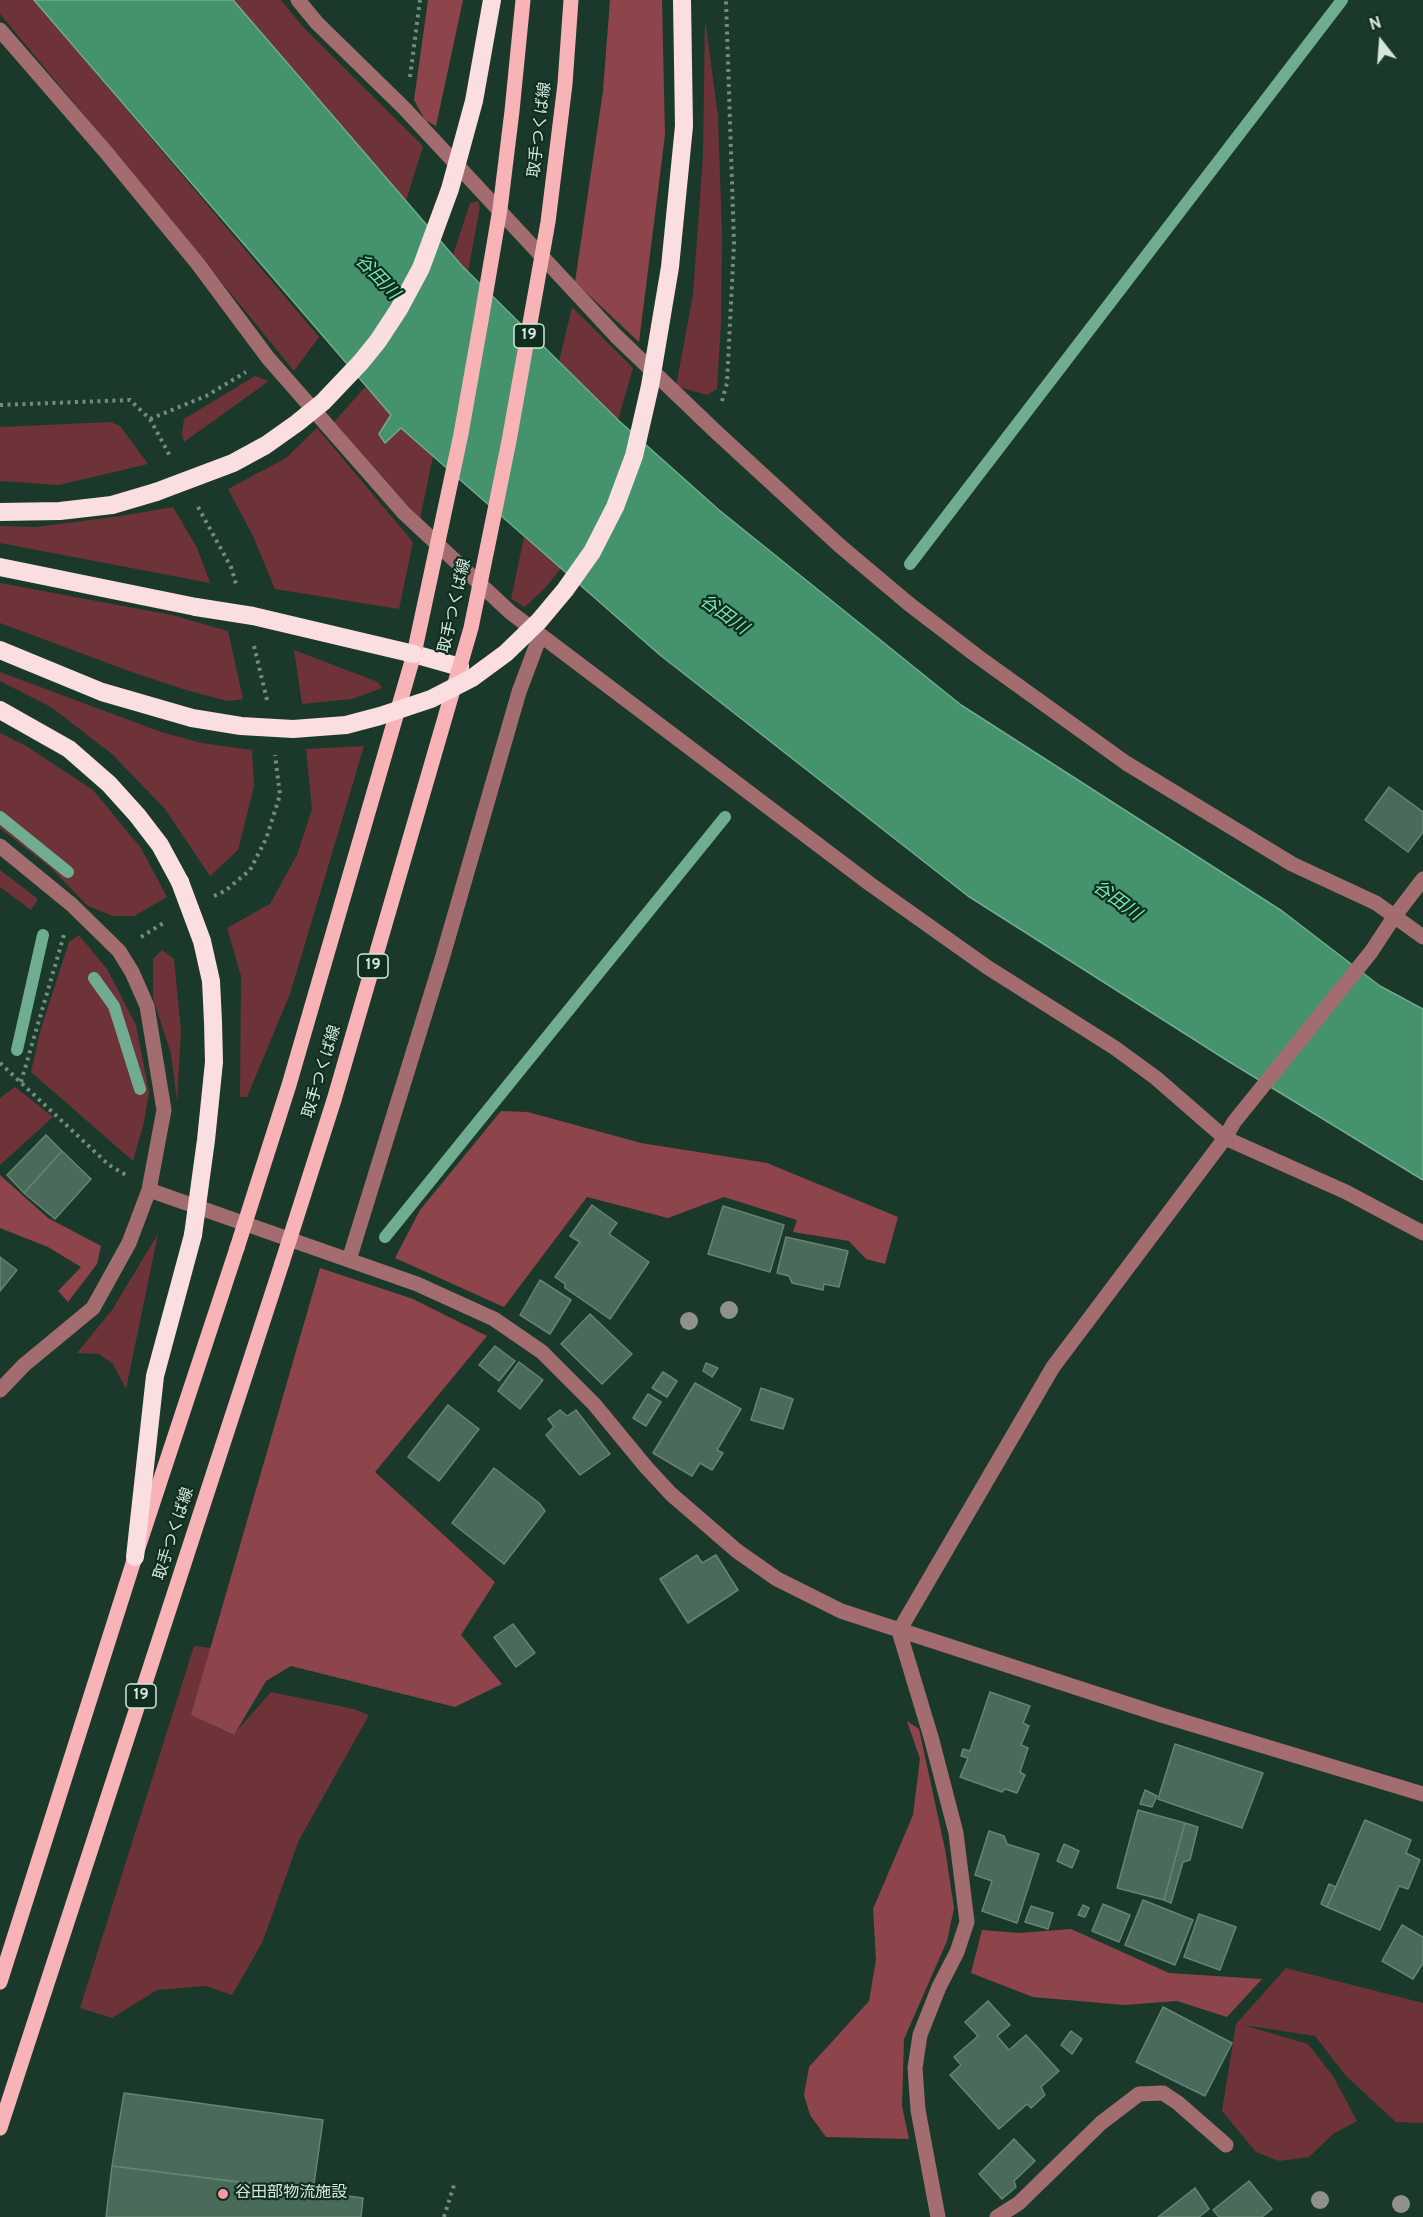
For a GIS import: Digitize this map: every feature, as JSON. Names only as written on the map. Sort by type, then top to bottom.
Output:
[{"type":"highway","points":[[0,512],[60,511],[112,505],[156,492],[233,463],[282,434],[323,402],[378,341],[422,268],[450,189],[474,101],[492,0]]},
{"type":"highway","points":[[0,650],[102,692],[192,718],[241,726],[293,729],[346,725],[431,699],[472,678],[506,653],[565,590],[592,552],[615,507],[634,456],[650,386],[670,267],[684,126],[682,0]]},
{"type":"highway","points":[[0,567],[196,607],[253,616],[460,667]]},
{"type":"highway","points":[[0,710],[69,749],[109,783],[160,844],[180,882],[202,941],[211,981],[212,1084],[206,1140],[193,1235],[155,1377],[135,1557]]},
{"type":"main road","name":"取手つくば線","points":[[0,1982],[135,1557],[289,1085],[414,654],[461,434],[500,209],[523,0]]},
{"type":"main road","name":"取手つくば線","points":[[0,2128],[334,1100],[460,667],[473,616],[509,441],[541,265],[565,84],[571,0]]},
{"type":"street","points":[[298,0],[317,23],[404,108],[616,336],[714,430],[839,544],[909,604],[1126,763],[1292,864],[1376,903],[1423,938]]},
{"type":"street","points":[[0,30],[105,151],[198,264],[268,358],[404,513],[510,612],[870,884],[987,967],[1115,1048],[1156,1078],[1225,1138],[1346,1192],[1423,1233]]},
{"type":"street","points":[[348,1260],[442,959],[519,692],[540,636]]},
{"type":"street","points":[[0,846],[72,905],[119,951],[132,972],[147,1006],[164,1110],[149,1190],[129,1243],[93,1308],[24,1365],[0,1390]]},
{"type":"street","points":[[938,2217],[918,2110],[915,2068],[920,2035],[968,1922],[956,1833],[931,1737],[899,1631],[1053,1367],[1225,1138],[1234,1122],[1371,952],[1423,879]]},
{"type":"street","points":[[149,1190],[417,1284],[494,1319],[542,1352],[594,1404],[671,1494],[737,1551],[777,1579],[841,1611],[1158,1714],[1423,1794]]},
{"type":"street","points":[[997,2217],[1019,2203],[1101,2123],[1139,2094],[1163,2093],[1178,2103],[1226,2145]]},
{"type":"path","points":[[404,108],[420,0]]},
{"type":"path","points":[[714,430],[727,383],[734,243],[726,0]]},
{"type":"path","points":[[0,405],[130,400],[150,419],[206,396],[268,358]]},
{"type":"path","points":[[21,1082],[72,905]]},
{"type":"path","points":[[0,1063],[109,1165],[149,1190]]},
{"type":"path","points":[[444,2217],[454,2185]]},
{"type":"shaded area","points":[[0,0],[34,0],[319,337],[294,371],[0,14]]},
{"type":"shaded area","points":[[233,0],[281,0],[304,28],[423,146],[406,201]]},
{"type":"shaded area","points":[[428,0],[463,0],[436,126],[425,120],[414,100]]},
{"type":"shaded area","points":[[610,0],[662,0],[665,135],[639,342],[575,282],[603,91]]},
{"type":"shaded area","points":[[705,20],[718,116],[722,236],[721,323],[717,389],[707,395],[676,386],[693,295],[703,156]]},
{"type":"shaded area","points":[[478,201],[480,206],[468,272],[453,255],[470,203]]},
{"type":"shaded area","points":[[572,307],[633,368],[618,420],[559,362]]},
{"type":"shaded area","points":[[255,376],[269,381],[184,442],[182,434],[184,419]]},
{"type":"shaded area","points":[[365,387],[392,415],[379,434],[384,443],[401,428],[433,456],[420,519],[334,422]]},
{"type":"shaded area","points":[[111,422],[120,426],[148,464],[59,485],[0,481],[0,427]]},
{"type":"shaded area","points":[[317,428],[413,542],[399,609],[275,589],[253,536],[228,489],[286,458]]},
{"type":"shaded area","points":[[173,507],[197,548],[210,583],[0,543],[0,526],[36,527]]},
{"type":"shaded area","points":[[524,537],[561,568],[546,587],[525,607],[511,599]]},
{"type":"shaded area","points":[[0,583],[172,615],[228,631],[243,699],[227,701],[183,689],[0,623]]},
{"type":"shaded area","points":[[294,650],[378,682],[382,688],[352,699],[302,704]]},
{"type":"shaded area","points":[[0,672],[161,732],[201,743],[252,750],[254,786],[238,850],[210,876],[165,809],[112,754],[51,707],[0,681]]},
{"type":"shaded area","points":[[0,733],[26,746],[93,790],[141,848],[167,897],[134,916],[113,916],[88,906],[51,868],[0,828]]},
{"type":"shaded area","points":[[364,746],[290,994],[247,1097],[240,1097],[241,976],[227,928],[270,904],[297,855],[312,809],[306,749]]},
{"type":"shaded area","points":[[0,870],[38,899],[31,910],[0,887]]},
{"type":"shaded area","points":[[79,935],[107,969],[136,1025],[149,1092],[144,1122],[133,1161],[31,1072],[40,1032],[69,942]]},
{"type":"shaded area","points":[[162,950],[174,959],[181,1031],[177,1101],[171,1054],[153,998],[153,959]]},
{"type":"shaded area","points":[[15,1087],[53,1117],[0,1165],[0,1098]]},
{"type":"shaded area","points":[[501,1111],[528,1112],[641,1143],[767,1163],[898,1217],[885,1264],[866,1259],[849,1241],[793,1232],[797,1220],[724,1197],[668,1218],[587,1197],[504,1307],[395,1258],[420,1210]]},
{"type":"shaded area","points":[[0,1175],[48,1218],[101,1246],[97,1264],[68,1302],[58,1291],[81,1267],[48,1247],[0,1228]]},
{"type":"shaded area","points":[[158,1234],[126,1389],[113,1364],[99,1354],[77,1353],[112,1310]]},
{"type":"shaded area","points":[[320,1268],[413,1299],[487,1336],[375,1472],[495,1582],[461,1635],[502,1684],[455,1707],[291,1666],[266,1681],[234,1735],[191,1715]]},
{"type":"shaded area","points":[[194,1646],[211,1648],[192,1715],[233,1735],[271,1692],[354,1709],[369,1715],[299,1840],[262,1943],[232,1995],[206,1986],[157,1990],[112,2018],[80,2008]]},
{"type":"shaded area","points":[[907,1721],[919,1729],[945,1849],[954,1908],[947,1941],[904,2039],[902,2106],[909,2139],[826,2137],[810,2115],[804,2095],[809,2067],[869,2001],[876,1960],[873,1909],[913,1815],[920,1759]]},
{"type":"shaded area","points":[[1071,1929],[1169,1973],[1262,1979],[1227,2017],[1177,2001],[1124,2005],[1033,1997],[971,1973],[982,1930],[1019,1933]]},
{"type":"shaded area","points":[[1286,1968],[1423,2003],[1423,2123],[1396,2122],[1346,2076],[1315,2036],[1243,2025],[1308,2044],[1333,2076],[1357,2121],[1333,2134],[1309,2157],[1279,2161],[1256,2152],[1222,2111],[1236,2024]]},
{"type":"water","name":"谷田川","points":[[34,0],[233,0],[462,266],[618,420],[719,510],[961,705],[1282,911],[1380,986],[1423,1009],[1423,1180],[1228,1061],[968,896],[660,655],[401,428],[385,443],[379,434],[391,415]]},
{"type":"building","points":[[1389,787],[1423,812],[1423,832],[1408,852],[1365,820]]},
{"type":"building","points":[[46,1135],[62,1151],[24,1193],[7,1175]]},
{"type":"building","points":[[62,1151],[91,1179],[55,1219],[24,1193]]},
{"type":"building","points":[[592,1205],[617,1223],[609,1234],[649,1262],[610,1319],[565,1288],[565,1284],[555,1277],[580,1242],[570,1236]]},
{"type":"building","points":[[723,1206],[784,1225],[770,1272],[708,1254]]},
{"type":"building","points":[[786,1237],[848,1251],[839,1287],[824,1284],[823,1290],[792,1283],[789,1276],[777,1273]]},
{"type":"building","points":[[0,1257],[17,1270],[0,1291]]},
{"type":"building","points":[[540,1280],[571,1300],[550,1334],[520,1315]]},
{"type":"building","points":[[590,1314],[632,1354],[602,1384],[561,1344]]},
{"type":"building","points":[[495,1346],[515,1361],[499,1381],[479,1365]]},
{"type":"building","points":[[519,1362],[543,1380],[520,1409],[498,1391]]},
{"type":"building","points":[[706,1363],[718,1368],[712,1377],[703,1371]]},
{"type":"building","points":[[663,1372],[677,1381],[667,1397],[652,1388]]},
{"type":"building","points":[[695,1383],[741,1409],[717,1450],[723,1453],[712,1470],[700,1463],[692,1476],[653,1453]]},
{"type":"building","points":[[761,1388],[793,1399],[783,1429],[751,1420]]},
{"type":"building","points":[[648,1394],[661,1402],[646,1426],[633,1418]]},
{"type":"building","points":[[448,1405],[479,1429],[439,1481],[408,1457]]},
{"type":"building","points":[[560,1410],[567,1416],[576,1410],[610,1454],[580,1475],[546,1435],[554,1427],[548,1419]]},
{"type":"building","points":[[494,1468],[539,1503],[545,1511],[504,1564],[452,1523]]},
{"type":"building","points":[[697,1555],[702,1563],[716,1555],[738,1590],[688,1623],[660,1579]]},
{"type":"building","points":[[513,1624],[535,1653],[516,1667],[494,1637]]},
{"type":"building","points":[[990,1692],[1030,1706],[1023,1723],[1029,1726],[1021,1745],[1028,1748],[1020,1772],[1025,1775],[1017,1793],[1005,1789],[1002,1792],[960,1777],[968,1758],[961,1756],[963,1749],[970,1751]]},
{"type":"building","points":[[1175,1744],[1263,1773],[1242,1828],[1158,1799]]},
{"type":"building","points":[[1145,1790],[1157,1796],[1152,1807],[1140,1804]]},
{"type":"building","points":[[1138,1810],[1185,1823],[1164,1900],[1117,1888]]},
{"type":"building","points":[[1365,1820],[1411,1840],[1406,1853],[1420,1860],[1408,1889],[1399,1886],[1380,1930],[1327,1907]]},
{"type":"building","points":[[1185,1823],[1198,1827],[1190,1860],[1183,1862],[1171,1903],[1164,1900]]},
{"type":"building","points":[[989,1831],[1004,1836],[1007,1844],[1039,1854],[1017,1923],[982,1911],[992,1881],[975,1875]]},
{"type":"building","points":[[1064,1844],[1079,1851],[1072,1868],[1057,1861]]},
{"type":"building","points":[[1329,1884],[1336,1887],[1327,1907],[1321,1904]]},
{"type":"building","points":[[1143,1900],[1193,1920],[1175,1965],[1125,1945]]},
{"type":"building","points":[[1103,1904],[1130,1915],[1119,1942],[1092,1931]]},
{"type":"building","points":[[1083,1905],[1089,1908],[1085,1917],[1078,1915]]},
{"type":"building","points":[[1031,1906],[1053,1913],[1048,1929],[1025,1922]]},
{"type":"building","points":[[1199,1914],[1236,1927],[1220,1970],[1184,1957]]},
{"type":"building","points":[[1402,1925],[1423,1937],[1423,1963],[1413,1979],[1382,1961]]},
{"type":"building","points":[[988,2001],[1010,2025],[997,2036],[1009,2050],[1026,2035],[1059,2071],[1041,2087],[1045,2095],[1031,2108],[1027,2104],[999,2129],[950,2075],[961,2065],[954,2057],[978,2036],[965,2022]]},
{"type":"building","points":[[1163,2007],[1232,2043],[1205,2096],[1136,2062]]},
{"type":"building","points":[[1071,2031],[1082,2039],[1072,2054],[1061,2045]]},
{"type":"building","points":[[124,2093],[323,2120],[313,2191],[112,2166]]},
{"type":"building","points":[[1014,2139],[1035,2161],[1014,2181],[1016,2187],[1002,2199],[979,2174]]},
{"type":"building","name":"谷田部物流施設","points":[[112,2166],[363,2198],[361,2217],[106,2217]]},
{"type":"building","points":[[1249,2181],[1272,2209],[1262,2217],[1219,2217],[1213,2210]]},
{"type":"building","points":[[1195,2188],[1209,2209],[1199,2217],[1158,2217]]},
{"type":"waterway","points":[[910,564],[1342,0]]},
{"type":"waterway","points":[[0,817],[68,872]]},
{"type":"waterway","points":[[385,1237],[725,817]]},
{"type":"waterway","points":[[17,1050],[43,935]]},
{"type":"waterway","points":[[94,978],[114,1006],[140,1089]]},
{"type":"place","name":"谷田部物流施設","points":[[223,2194]]}]
